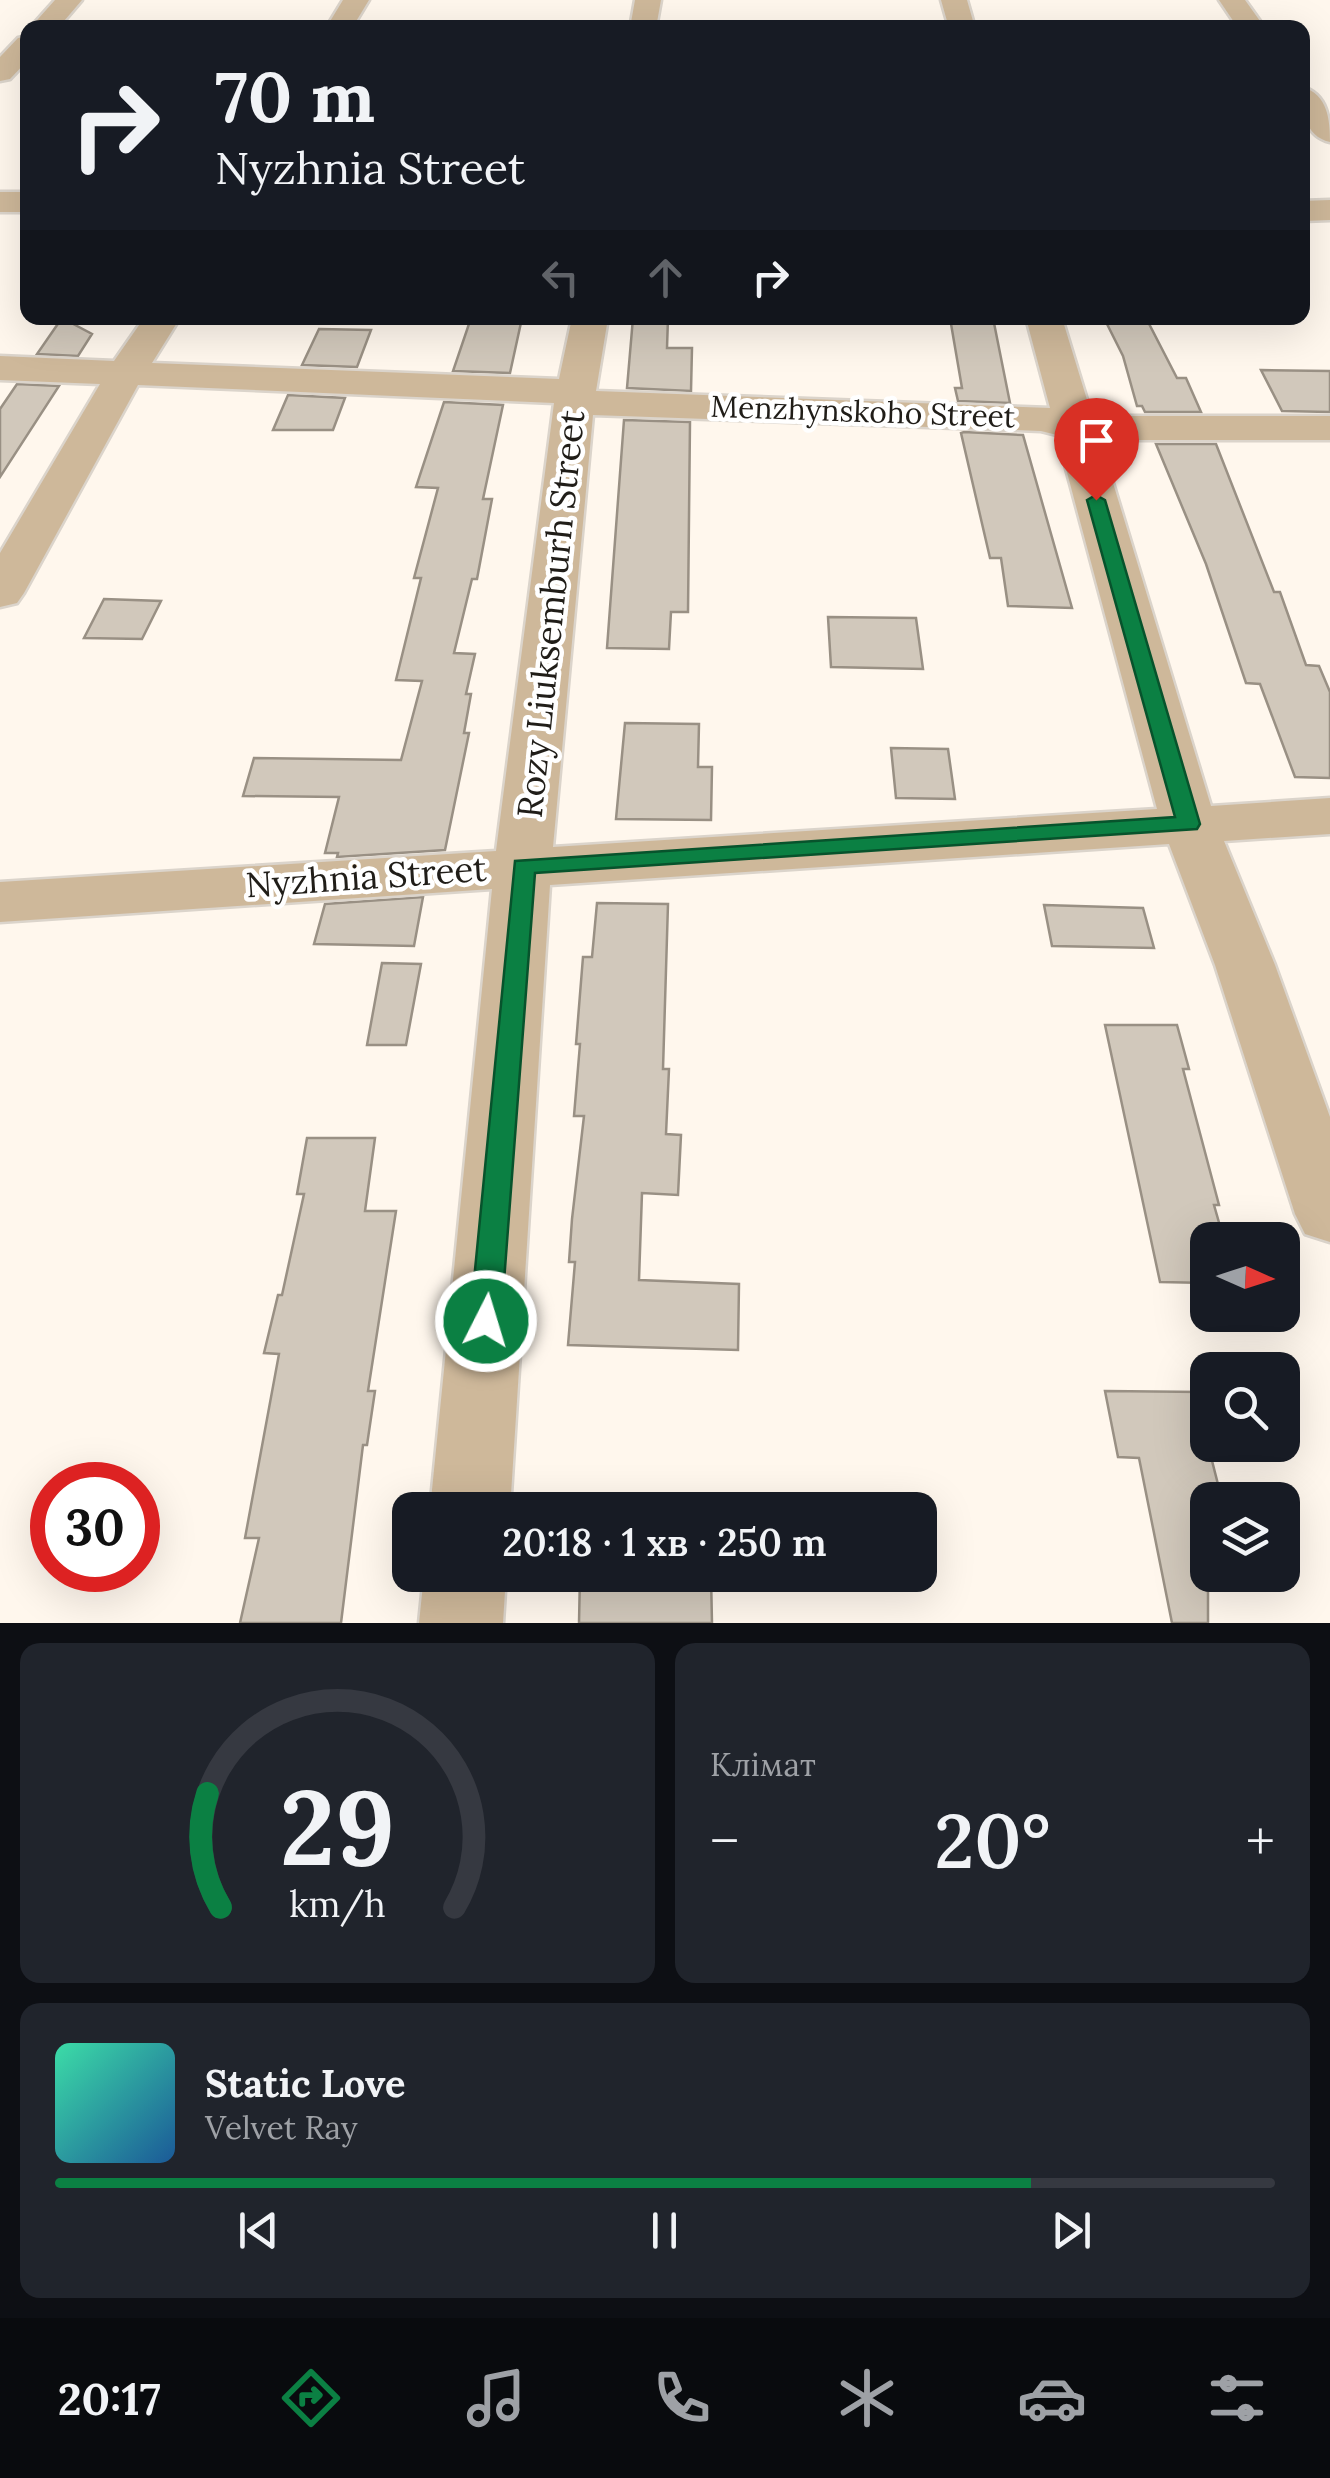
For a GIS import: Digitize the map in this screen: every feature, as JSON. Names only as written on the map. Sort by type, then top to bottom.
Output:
[{"type":"street","points":[[50,20],[69,0]]},
{"type":"street","points":[[0,72],[20,52]]},
{"type":"street","points":[[1310,107],[1330,133]]},
{"type":"street","points":[[0,592],[126,372],[157,325]]},
{"type":"street","name":"Rozy Liuksemburh Street","points":[[471,1492],[523,866],[575,397],[589,325]]},
{"type":"street","points":[[1046,325],[1189,824],[1246,965],[1330,1214]]},
{"type":"street","name":"Menzhynskoho Street","points":[[0,368],[1043,419],[1076,428],[1330,428]]},
{"type":"street","name":"Nyzhnia Street","points":[[0,902],[1330,816]]},
{"type":"street","points":[[460,1623],[463,1592]]},
{"type":"building","points":[[57,325],[75,325],[92,334],[78,356],[37,354]]},
{"type":"building","points":[[469,325],[520,325],[510,373],[453,371]]},
{"type":"building","points":[[632,325],[668,325],[667,348],[692,348],[691,391],[627,388]]},
{"type":"building","points":[[951,325],[994,325],[1010,403],[958,401],[955,388],[962,388]]},
{"type":"building","points":[[1108,325],[1150,325],[1177,378],[1186,378],[1201,412],[1145,412],[1137,406],[1123,356]]},
{"type":"building","points":[[319,329],[371,330],[357,367],[302,365]]},
{"type":"building","points":[[1261,370],[1330,371],[1330,412],[1282,411]]},
{"type":"building","points":[[17,384],[59,386],[0,477],[0,409]]},
{"type":"building","points":[[288,395],[345,398],[333,430],[273,430]]},
{"type":"building","points":[[444,402],[503,405],[483,499],[492,499],[477,579],[472,579],[454,653],[475,654],[466,694],[471,694],[464,733],[469,733],[445,850],[337,857],[338,853],[325,853],[339,797],[243,796],[254,758],[401,760],[422,681],[396,680],[421,578],[414,578],[438,488],[416,487]]},
{"type":"building","points":[[624,420],[690,422],[688,612],[671,612],[669,649],[607,648]]},
{"type":"building","points":[[961,433],[1023,435],[1072,608],[1008,606],[1001,558],[990,558]]},
{"type":"building","points":[[1156,444],[1216,444],[1274,592],[1280,592],[1306,665],[1319,666],[1330,692],[1330,778],[1295,777],[1260,684],[1246,683],[1206,564]]},
{"type":"building","points":[[104,599],[161,601],[142,639],[84,638]]},
{"type":"building","points":[[828,617],[916,618],[923,669],[831,667]]},
{"type":"building","points":[[625,723],[699,724],[698,767],[712,767],[711,820],[616,819]]},
{"type":"building","points":[[891,748],[948,749],[955,799],[896,798]]},
{"type":"building","points":[[423,897],[414,946],[314,944],[325,904]]},
{"type":"building","points":[[597,903],[668,904],[663,1069],[669,1069],[666,1134],[681,1135],[678,1195],[642,1193],[639,1280],[739,1284],[738,1350],[568,1345],[575,1262],[569,1262],[572,1219],[584,1116],[574,1116],[580,1044],[576,1044],[583,957],[592,957]]},
{"type":"building","points":[[1044,905],[1143,908],[1154,948],[1052,946]]},
{"type":"building","points":[[382,963],[421,964],[406,1045],[367,1045]]},
{"type":"building","points":[[1105,1025],[1177,1025],[1189,1069],[1183,1069],[1219,1205],[1214,1205],[1219,1222],[1190,1222],[1190,1283],[1160,1282]]},
{"type":"building","points":[[307,1138],[375,1138],[365,1211],[396,1211],[368,1391],[375,1391],[367,1445],[363,1445],[341,1623],[240,1623],[259,1538],[245,1538],[279,1354],[264,1353],[278,1295],[282,1295],[304,1194],[297,1194]]},
{"type":"building","points":[[1105,1391],[1190,1392],[1190,1462],[1212,1462],[1217,1482],[1190,1482],[1190,1592],[1208,1592],[1208,1623],[1172,1623],[1139,1458],[1118,1457]]},
{"type":"building","points":[[580,1592],[711,1592],[712,1623],[579,1623]]},
{"type":"route","points":[[486,1321],[523,866],[1189,824],[1096,500]]}]
